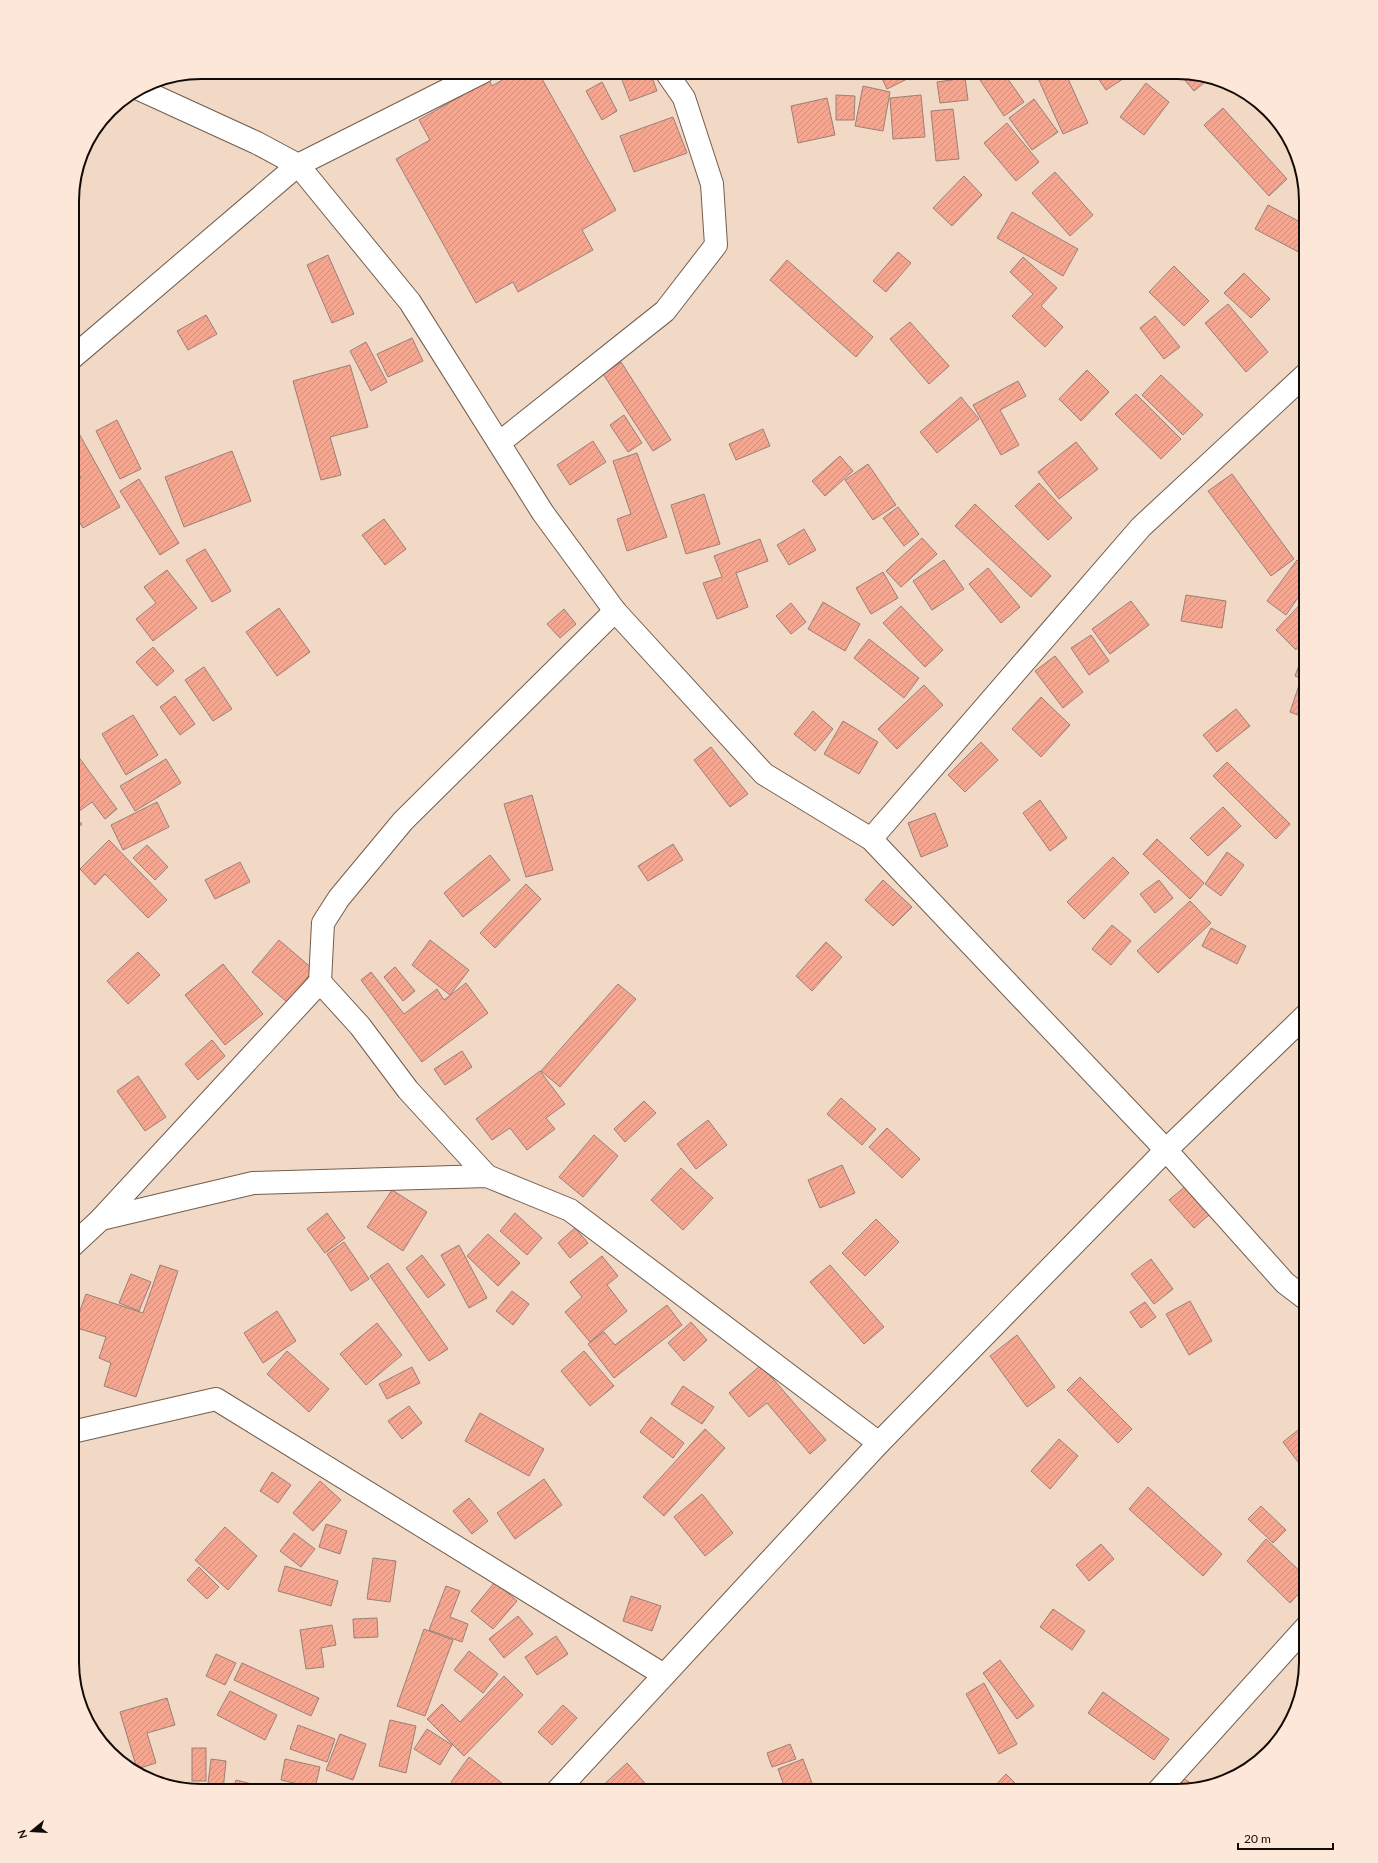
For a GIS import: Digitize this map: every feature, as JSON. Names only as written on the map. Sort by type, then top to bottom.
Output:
[{"type":"street","points":[[79,352],[298,165],[469,79]]},
{"type":"street","points":[[499,443],[665,311],[716,246],[712,184],[684,98],[671,79]]},
{"type":"street","points":[[146,92],[257,143],[298,165],[410,302],[543,513],[615,612],[764,774],[871,840],[1166,1150],[1286,1283],[1299,1293]]},
{"type":"street","points":[[871,840],[1142,527],[1299,381]]},
{"type":"street","points":[[79,1239],[101,1219],[320,982],[323,924],[339,898],[404,821],[615,612]]},
{"type":"street","points":[[320,982],[360,1026],[408,1090],[487,1176]]},
{"type":"street","points":[[563,1784],[879,1443],[1166,1150],[1299,1022]]},
{"type":"street","points":[[101,1219],[252,1183],[487,1176],[570,1210],[879,1443]]},
{"type":"street","points":[[79,1430],[216,1398],[664,1675]]},
{"type":"street","points":[[1164,1784],[1299,1635]]},
{"type":"building","points":[[504,79],[542,79],[616,210],[582,230],[593,250],[518,292],[513,282],[476,303],[396,159],[430,140],[419,120],[489,80],[492,86]]},
{"type":"building","points":[[622,79],[653,79],[657,91],[630,101]]},
{"type":"building","points":[[882,79],[907,79],[887,89]]},
{"type":"building","points":[[965,79],[968,100],[940,103],[937,82]]},
{"type":"building","points":[[979,79],[1008,79],[1024,102],[1004,116]]},
{"type":"building","points":[[1038,79],[1068,79],[1088,123],[1063,134]]},
{"type":"building","points":[[1099,79],[1123,79],[1106,90]]},
{"type":"building","points":[[1184,79],[1205,82],[1194,91]]},
{"type":"building","points":[[602,82],[617,111],[602,120],[586,91]]},
{"type":"building","points":[[1146,83],[1169,102],[1144,135],[1120,117]]},
{"type":"building","points":[[863,86],[890,92],[883,131],[855,126]]},
{"type":"building","points":[[836,95],[855,96],[854,120],[836,120]]},
{"type":"building","points":[[921,95],[925,137],[893,139],[890,98]]},
{"type":"building","points":[[827,98],[835,135],[798,143],[791,106]]},
{"type":"building","points":[[1034,99],[1058,132],[1032,150],[1009,118]]},
{"type":"building","points":[[1223,108],[1287,179],[1269,196],[1204,125]]},
{"type":"building","points":[[953,109],[959,159],[936,161],[931,111]]},
{"type":"building","points":[[673,117],[687,153],[634,172],[620,136]]},
{"type":"building","points":[[1007,123],[1039,162],[1016,181],[984,143]]},
{"type":"building","points":[[1055,172],[1093,215],[1070,236],[1032,193]]},
{"type":"building","points":[[964,176],[982,195],[952,226],[933,208]]},
{"type":"building","points":[[1268,205],[1299,221],[1299,252],[1255,229]]},
{"type":"building","points":[[1012,212],[1078,249],[1063,276],[997,238]]},
{"type":"building","points":[[898,252],[911,263],[886,292],[873,281]]},
{"type":"building","points":[[328,255],[354,314],[332,323],[307,265]]},
{"type":"building","points":[[1023,257],[1057,288],[1041,306],[1063,327],[1045,347],[1012,316],[1033,294],[1010,272]]},
{"type":"building","points":[[787,260],[873,337],[856,357],[770,280]]},
{"type":"building","points":[[1174,266],[1209,301],[1184,326],[1149,292]]},
{"type":"building","points":[[1244,273],[1270,299],[1251,318],[1224,293]]},
{"type":"building","points":[[1228,304],[1268,352],[1246,372],[1205,323]]},
{"type":"building","points":[[206,315],[217,334],[188,350],[177,331]]},
{"type":"building","points":[[1155,316],[1180,347],[1164,359],[1140,328]]},
{"type":"building","points":[[910,322],[949,366],[929,384],[890,339]]},
{"type":"building","points":[[412,338],[423,361],[388,377],[377,354]]},
{"type":"building","points":[[366,342],[387,382],[371,391],[350,351]]},
{"type":"building","points":[[621,362],[671,440],[653,451],[603,374]]},
{"type":"building","points":[[350,365],[368,427],[330,437],[341,475],[321,480],[293,381]]},
{"type":"building","points":[[1087,370],[1109,392],[1081,421],[1059,399]]},
{"type":"building","points":[[1161,375],[1203,415],[1183,435],[1142,395]]},
{"type":"building","points":[[1018,381],[1026,396],[1000,410],[1019,445],[1001,455],[973,405]]},
{"type":"building","points":[[1136,394],[1181,439],[1161,459],[1115,414]]},
{"type":"building","points":[[961,397],[979,419],[937,453],[920,432]]},
{"type":"building","points":[[624,415],[642,443],[628,452],[610,425]]},
{"type":"building","points":[[117,420],[141,469],[120,479],[96,431]]},
{"type":"building","points":[[763,429],[770,446],[736,460],[729,444]]},
{"type":"building","points":[[79,434],[120,507],[83,528],[79,521],[79,479],[81,478],[79,475]]},
{"type":"building","points":[[593,441],[606,462],[570,485],[557,465]]},
{"type":"building","points":[[1076,442],[1098,469],[1059,499],[1038,472]]},
{"type":"building","points":[[232,451],[251,501],[184,527],[165,477]]},
{"type":"building","points":[[637,453],[667,537],[627,551],[617,519],[631,514],[613,461]]},
{"type":"building","points":[[840,456],[853,471],[825,496],[812,481]]},
{"type":"building","points":[[868,464],[896,505],[873,520],[845,480]]},
{"type":"building","points":[[1232,474],[1294,559],[1271,576],[1208,491]]},
{"type":"building","points":[[139,479],[179,543],[160,555],[120,491]]},
{"type":"building","points":[[1039,483],[1072,518],[1048,540],[1015,506]]},
{"type":"building","points":[[704,494],[720,544],[686,554],[671,505]]},
{"type":"building","points":[[975,504],[1051,576],[1031,597],[955,526]]},
{"type":"building","points":[[898,507],[919,534],[904,546],[883,518]]},
{"type":"building","points":[[384,519],[406,549],[385,565],[362,535]]},
{"type":"building","points":[[804,529],[816,550],[789,565],[777,545]]},
{"type":"building","points":[[922,538],[937,554],[901,587],[886,571]]},
{"type":"building","points":[[760,539],[768,561],[736,573],[748,607],[717,619],[703,583],[722,577],[714,556]]},
{"type":"building","points":[[205,549],[231,591],[212,602],[186,560]]},
{"type":"building","points":[[944,560],[964,589],[932,610],[913,581]]},
{"type":"building","points":[[1297,560],[1299,561],[1299,596],[1286,615],[1267,601]]},
{"type":"building","points":[[988,568],[1020,607],[1001,623],[969,584]]},
{"type":"building","points":[[167,570],[197,608],[153,641],[136,619],[156,603],[144,587]]},
{"type":"building","points":[[883,572],[898,598],[871,614],[856,588]]},
{"type":"building","points":[[1186,595],[1226,601],[1222,628],[1181,621]]},
{"type":"building","points":[[1131,601],[1149,625],[1110,654],[1092,629]]},
{"type":"building","points":[[823,602],[860,624],[845,651],[808,629]]},
{"type":"building","points":[[791,603],[806,622],[791,634],[776,616]]},
{"type":"building","points":[[1299,605],[1299,647],[1296,650],[1276,630]]},
{"type":"building","points":[[901,606],[943,650],[925,667],[883,623]]},
{"type":"building","points":[[279,608],[310,652],[277,676],[246,632]]},
{"type":"building","points":[[564,609],[576,624],[560,638],[547,624]]},
{"type":"building","points":[[1091,635],[1109,661],[1089,675],[1071,648]]},
{"type":"building","points":[[869,639],[919,678],[904,698],[854,658]]},
{"type":"building","points":[[153,647],[174,671],[157,686],[136,662]]},
{"type":"building","points":[[1055,656],[1083,692],[1063,708],[1035,671]]},
{"type":"building","points":[[1299,665],[1299,677],[1295,676]]},
{"type":"building","points":[[204,667],[232,709],[213,721],[185,680]]},
{"type":"building","points":[[924,685],[943,705],[897,749],[878,729]]},
{"type":"building","points":[[1299,685],[1299,715],[1290,712]]},
{"type":"building","points":[[175,696],[195,724],[180,735],[160,707]]},
{"type":"building","points":[[1041,697],[1070,725],[1041,757],[1012,729]]},
{"type":"building","points":[[1236,709],[1250,726],[1217,752],[1203,735]]},
{"type":"building","points":[[813,711],[833,729],[815,751],[794,734]]},
{"type":"building","points":[[133,715],[158,755],[126,775],[102,734]]},
{"type":"building","points":[[843,721],[878,742],[859,774],[824,754]]},
{"type":"building","points":[[981,742],[998,760],[965,792],[948,775]]},
{"type":"building","points":[[711,747],[748,794],[730,807],[694,760]]},
{"type":"building","points":[[79,757],[117,809],[105,819],[92,802],[79,811]]},
{"type":"building","points":[[166,759],[181,783],[135,811],[120,786]]},
{"type":"building","points":[[1227,762],[1290,824],[1276,839],[1213,776]]},
{"type":"building","points":[[532,795],[553,870],[526,877],[504,804]]},
{"type":"building","points":[[1040,800],[1067,838],[1050,851],[1023,813]]},
{"type":"building","points":[[157,802],[169,827],[123,850],[111,825]]},
{"type":"building","points":[[1223,807],[1241,826],[1208,856],[1190,838]]},
{"type":"building","points":[[935,813],[948,846],[921,857],[908,823]]},
{"type":"building","points":[[1157,839],[1204,883],[1190,899],[1143,854]]},
{"type":"building","points":[[109,840],[167,900],[148,918],[105,874],[95,885],[80,869]]},
{"type":"building","points":[[673,844],[683,860],[648,881],[638,866]]},
{"type":"building","points":[[147,845],[168,867],[155,880],[133,858]]},
{"type":"building","points":[[1227,852],[1244,865],[1221,896],[1205,884]]},
{"type":"building","points":[[490,855],[510,880],[463,917],[444,893]]},
{"type":"building","points":[[1113,857],[1129,873],[1084,919],[1067,902]]},
{"type":"building","points":[[240,862],[250,882],[215,899],[205,880]]},
{"type":"building","points":[[883,880],[912,907],[893,926],[865,900]]},
{"type":"building","points":[[1159,880],[1173,898],[1155,913],[1140,894]]},
{"type":"building","points":[[526,884],[541,899],[495,948],[480,933]]},
{"type":"building","points":[[1190,901],[1211,923],[1158,973],[1137,951]]},
{"type":"building","points":[[1112,925],[1131,941],[1111,965],[1092,949]]},
{"type":"building","points":[[1211,928],[1246,946],[1237,964],[1202,946]]},
{"type":"building","points":[[279,940],[314,970],[287,1002],[252,972]]},
{"type":"building","points":[[430,940],[469,970],[450,995],[412,965]]},
{"type":"building","points":[[826,942],[842,957],[812,991],[796,976]]},
{"type":"building","points":[[138,952],[160,975],[128,1004],[107,981]]},
{"type":"building","points":[[223,964],[263,1014],[225,1045],[185,995]]},
{"type":"building","points":[[395,967],[415,991],[403,1001],[384,977]]},
{"type":"building","points":[[371,972],[404,1014],[437,989],[444,1000],[466,983],[488,1013],[422,1062],[361,980]]},
{"type":"building","points":[[618,984],[636,999],[560,1087],[541,1071]]},
{"type":"building","points":[[212,1040],[225,1056],[198,1080],[185,1064]]},
{"type":"building","points":[[462,1051],[472,1067],[445,1085],[434,1069]]},
{"type":"building","points":[[540,1071],[565,1104],[546,1118],[555,1129],[527,1150],[510,1128],[492,1140],[476,1119]]},
{"type":"building","points":[[138,1076],[166,1117],[145,1131],[117,1091]]},
{"type":"building","points":[[841,1098],[876,1129],[862,1145],[827,1114]]},
{"type":"building","points":[[644,1101],[656,1113],[625,1142],[614,1129]]},
{"type":"building","points":[[708,1120],[727,1145],[696,1169],[677,1144]]},
{"type":"building","points":[[887,1128],[920,1159],[902,1178],[869,1147]]},
{"type":"building","points":[[594,1135],[618,1156],[583,1197],[559,1177]]},
{"type":"building","points":[[842,1165],[855,1193],[820,1208],[808,1180]]},
{"type":"building","points":[[681,1168],[713,1198],[683,1230],[651,1200]]},
{"type":"building","points":[[1186,1186],[1210,1214],[1194,1228],[1169,1200]]},
{"type":"building","points":[[392,1190],[427,1212],[403,1251],[367,1227]]},
{"type":"building","points":[[327,1213],[345,1238],[325,1253],[307,1229]]},
{"type":"building","points":[[515,1213],[542,1238],[527,1255],[500,1231]]},
{"type":"building","points":[[876,1219],[899,1242],[865,1276],[842,1253]]},
{"type":"building","points":[[575,1228],[588,1243],[570,1258],[558,1243]]},
{"type":"building","points":[[488,1234],[520,1263],[498,1286],[467,1256]]},
{"type":"building","points":[[344,1242],[369,1279],[351,1291],[327,1254]]},
{"type":"building","points":[[459,1245],[487,1298],[469,1308],[441,1255]]},
{"type":"building","points":[[422,1255],[445,1285],[428,1298],[406,1268]]},
{"type":"building","points":[[602,1256],[618,1276],[607,1285],[627,1311],[590,1342],[565,1312],[582,1297],[570,1282]]},
{"type":"building","points":[[1151,1259],[1173,1289],[1154,1304],[1131,1274]]},
{"type":"building","points":[[388,1263],[448,1349],[429,1361],[370,1276]]},
{"type":"building","points":[[160,1265],[178,1271],[136,1397],[104,1386],[111,1363],[99,1358],[106,1337],[79,1329],[79,1313],[86,1294],[143,1313]]},
{"type":"building","points":[[830,1265],[884,1327],[864,1344],[810,1282]]},
{"type":"building","points":[[131,1274],[151,1282],[139,1311],[119,1303]]},
{"type":"building","points":[[512,1291],[529,1304],[513,1325],[496,1311]]},
{"type":"building","points":[[1190,1301],[1212,1341],[1189,1355],[1166,1314]]},
{"type":"building","points":[[1145,1302],[1156,1317],[1141,1328],[1130,1312]]},
{"type":"building","points":[[667,1305],[682,1325],[614,1378],[588,1344],[604,1332],[615,1345]]},
{"type":"building","points":[[277,1311],[296,1341],[263,1363],[244,1333]]},
{"type":"building","points":[[691,1322],[707,1340],[684,1361],[668,1343]]},
{"type":"building","points":[[377,1323],[402,1355],[366,1385],[340,1354]]},
{"type":"building","points":[[1017,1335],[1055,1387],[1027,1407],[990,1356]]},
{"type":"building","points":[[287,1351],[329,1389],[309,1412],[267,1374]]},
{"type":"building","points":[[584,1351],[614,1386],[590,1406],[561,1371]]},
{"type":"building","points":[[761,1365],[826,1440],[810,1454],[767,1403],[749,1417],[729,1393]]},
{"type":"building","points":[[412,1367],[420,1383],[387,1399],[379,1384]]},
{"type":"building","points":[[1080,1377],[1132,1429],[1118,1443],[1067,1390]]},
{"type":"building","points":[[683,1386],[714,1407],[702,1424],[671,1404]]},
{"type":"building","points":[[409,1406],[422,1423],[402,1439],[388,1421]]},
{"type":"building","points":[[480,1413],[544,1449],[529,1476],[465,1441]]},
{"type":"building","points":[[651,1417],[684,1443],[673,1458],[640,1432]]},
{"type":"building","points":[[705,1429],[725,1448],[664,1516],[643,1497]]},
{"type":"building","points":[[1298,1430],[1299,1431],[1299,1463],[1283,1442]]},
{"type":"building","points":[[1059,1439],[1078,1456],[1050,1489],[1031,1471]]},
{"type":"building","points":[[272,1472],[291,1485],[278,1503],[260,1491]]},
{"type":"building","points":[[544,1479],[562,1505],[515,1539],[497,1513]]},
{"type":"building","points":[[320,1481],[341,1500],[313,1531],[293,1513]]},
{"type":"building","points":[[1148,1487],[1222,1554],[1203,1576],[1129,1509]]},
{"type":"building","points":[[702,1494],[733,1533],[705,1556],[674,1517]]},
{"type":"building","points":[[469,1498],[488,1521],[472,1534],[453,1511]]},
{"type":"building","points":[[1261,1506],[1286,1530],[1273,1543],[1248,1519]]},
{"type":"building","points":[[326,1524],[347,1531],[340,1554],[319,1547]]},
{"type":"building","points":[[225,1527],[257,1556],[228,1590],[195,1560]]},
{"type":"building","points":[[294,1533],[315,1549],[301,1567],[280,1551]]},
{"type":"building","points":[[1266,1539],[1299,1570],[1299,1593],[1290,1603],[1247,1561]]},
{"type":"building","points":[[1101,1544],[1114,1559],[1089,1581],[1076,1565]]},
{"type":"building","points":[[373,1558],[396,1561],[390,1602],[367,1599]]},
{"type":"building","points":[[285,1566],[338,1581],[331,1606],[278,1591]]},
{"type":"building","points":[[199,1567],[219,1587],[207,1599],[187,1580]]},
{"type":"building","points":[[495,1582],[517,1601],[493,1629],[471,1611]]},
{"type":"building","points":[[446,1586],[460,1591],[450,1617],[468,1624],[462,1642],[429,1630]]},
{"type":"building","points":[[631,1596],[661,1606],[652,1631],[623,1621]]},
{"type":"building","points":[[1053,1609],[1085,1631],[1072,1650],[1040,1627]]},
{"type":"building","points":[[518,1616],[533,1634],[504,1658],[489,1639]]},
{"type":"building","points":[[377,1618],[378,1637],[354,1638],[353,1619]]},
{"type":"building","points":[[332,1625],[336,1645],[321,1648],[324,1667],[306,1669],[300,1630]]},
{"type":"building","points":[[424,1629],[453,1640],[425,1716],[397,1706]]},
{"type":"building","points":[[556,1636],[568,1654],[537,1675],[525,1657]]},
{"type":"building","points":[[469,1651],[498,1674],[483,1693],[454,1670]]},
{"type":"building","points":[[216,1654],[236,1663],[225,1685],[206,1676]]},
{"type":"building","points":[[1000,1660],[1034,1706],[1017,1719],[983,1673]]},
{"type":"building","points":[[242,1663],[319,1698],[311,1716],[234,1680]]},
{"type":"building","points":[[504,1676],[523,1695],[464,1756],[427,1719],[442,1704],[460,1722]]},
{"type":"building","points":[[984,1683],[1017,1744],[999,1754],[966,1694]]},
{"type":"building","points":[[230,1691],[277,1715],[265,1740],[217,1715]]},
{"type":"building","points":[[1103,1692],[1169,1739],[1154,1760],[1088,1713]]},
{"type":"building","points":[[167,1698],[175,1725],[147,1733],[156,1763],[141,1768],[136,1765],[120,1712]]},
{"type":"building","points":[[563,1705],[577,1718],[552,1745],[538,1732]]},
{"type":"building","points":[[390,1720],[416,1726],[406,1773],[379,1766]]},
{"type":"building","points":[[298,1725],[335,1739],[327,1762],[290,1749]]},
{"type":"building","points":[[427,1729],[452,1745],[440,1765],[414,1749]]},
{"type":"building","points":[[340,1734],[366,1744],[353,1780],[326,1770]]},
{"type":"building","points":[[790,1744],[796,1759],[772,1767],[767,1753]]},
{"type":"building","points":[[192,1748],[206,1748],[206,1781],[192,1781]]},
{"type":"building","points":[[469,1757],[503,1784],[454,1784],[451,1782]]},
{"type":"building","points":[[211,1759],[226,1761],[224,1784],[208,1784]]},
{"type":"building","points":[[285,1759],[320,1767],[316,1784],[298,1784],[281,1780]]},
{"type":"building","points":[[803,1759],[812,1784],[783,1784],[778,1769]]},
{"type":"building","points":[[627,1763],[646,1784],[604,1784]]},
{"type":"building","points":[[1006,1774],[1016,1784],[997,1784]]},
{"type":"building","points":[[1180,1776],[1191,1783],[1177,1784],[1175,1784]]},
{"type":"building","points":[[236,1780],[252,1784],[235,1784]]}]
